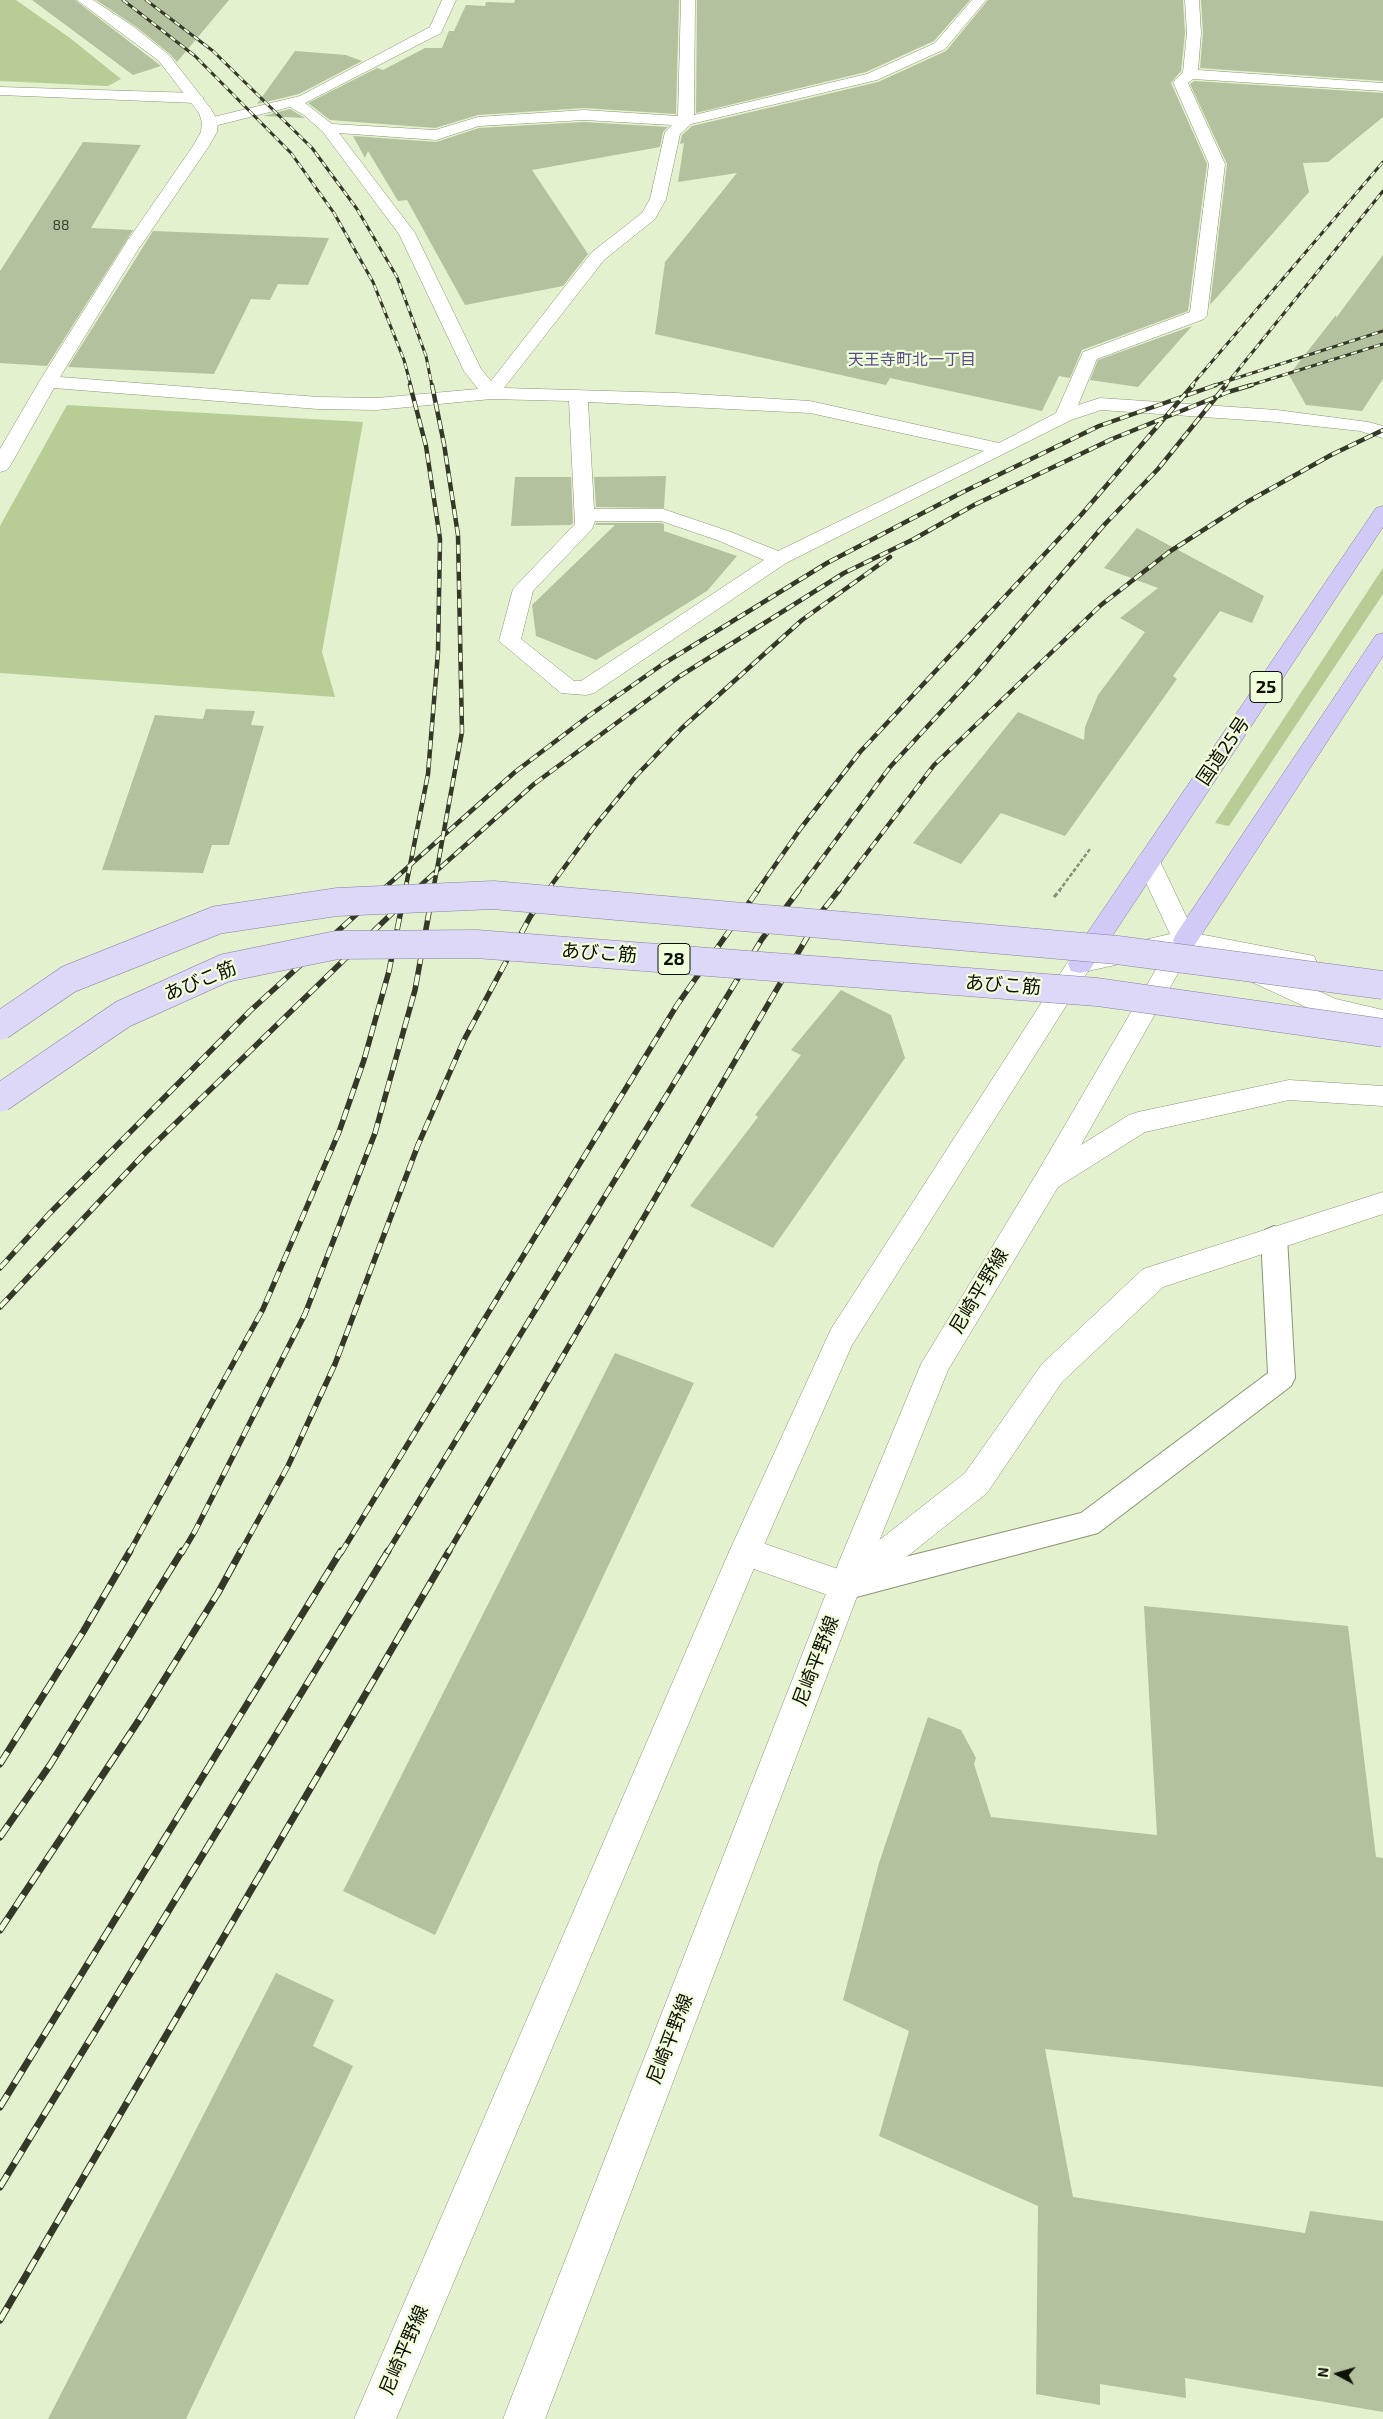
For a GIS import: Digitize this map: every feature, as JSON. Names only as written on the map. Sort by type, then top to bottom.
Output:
[{"type":"highway","name":"国道25号","points":[[1080,964],[1383,512]]},
{"type":"highway","points":[[1185,940],[1383,640]]},
{"type":"main road","points":[[0,1026],[68,978],[217,920],[337,902],[493,895],[1117,950],[1383,984]]},
{"type":"main road","name":"あびこ筋","points":[[0,1098],[124,1014],[200,979],[225,968],[337,945],[476,944],[1097,992],[1383,1033]]},
{"type":"street","points":[[0,466],[48,382],[134,243],[209,132],[210,122],[206,112],[164,58],[129,30],[84,0]]},
{"type":"street","points":[[210,122],[294,103],[436,30],[449,0]]},
{"type":"street","points":[[491,393],[598,256],[649,216],[658,199],[673,132],[686,121],[688,0]]},
{"type":"street","points":[[328,129],[344,128],[436,135],[478,122],[584,115],[686,121],[872,77],[940,46],[979,0]]},
{"type":"street","points":[[1190,74],[1194,33],[1192,0]]},
{"type":"street","points":[[1064,416],[1089,356],[1198,315],[1217,164],[1180,82],[1190,74],[1383,87]]},
{"type":"street","points":[[0,91],[196,98]]},
{"type":"street","points":[[294,103],[309,112],[328,129],[407,233],[472,371],[491,393]]},
{"type":"street","points":[[48,382],[318,403],[377,404],[491,393],[810,407],[980,443],[1000,450]]},
{"type":"street","points":[[578,396],[585,525],[523,589],[510,641],[569,688],[586,688],[779,559],[1000,450],[1064,416],[1100,404],[1277,416],[1361,426],[1383,432]]},
{"type":"street","points":[[584,515],[663,515],[724,536],[779,559]]},
{"type":"street","points":[[1148,861],[1185,940],[1330,1007],[1383,1020]]},
{"type":"street","points":[[1080,964],[1185,940],[1383,977]]},
{"type":"street","name":"尼崎平野線","points":[[524,2419],[845,1586],[936,1364],[1047,1181],[1185,940]]},
{"type":"street","name":"尼崎平野線","points":[[375,2419],[745,1552],[841,1338],[1080,964]]},
{"type":"street","points":[[1047,1181],[1138,1123],[1289,1090],[1383,1096]]},
{"type":"street","points":[[745,1552],[845,1586],[976,1483],[1052,1373],[1153,1278],[1383,1203]]},
{"type":"lane","points":[[845,1586],[1088,1524],[1282,1378],[1274,1237]]},
{"type":"path","points":[[1051,901],[1090,849]]},
{"type":"green space","points":[[0,0],[16,0],[70,38],[121,79],[108,86],[0,81]]},
{"type":"green space","points":[[67,405],[363,422],[322,652],[335,697],[0,673],[0,526]]},
{"type":"green space","points":[[1383,568],[1383,594],[1229,826],[1215,823]]},
{"type":"building","points":[[32,0],[75,0],[161,66],[133,75]]},
{"type":"building","points":[[96,0],[229,0],[177,62],[170,54],[135,26]]},
{"type":"building","points":[[515,0],[679,0],[676,114],[584,108],[478,115],[435,128],[330,120],[308,103],[377,68],[383,70],[425,48],[442,48],[449,31],[454,31],[466,5],[485,6],[486,2],[514,3]]},
{"type":"building","points":[[697,0],[970,0],[934,41],[866,72],[696,113]]},
{"type":"building","points":[[988,0],[1183,0],[1185,33],[1181,71],[1171,83],[1207,164],[1188,311],[1082,350],[1070,378],[1059,376],[1042,411],[890,378],[886,385],[655,334],[665,262],[737,173],[678,182],[684,143],[680,144],[682,135],[692,126],[878,82],[946,51]]},
{"type":"building","points":[[1201,0],[1383,0],[1383,81],[1200,68],[1203,33]]},
{"type":"building","points":[[295,51],[346,55],[362,61],[299,94],[257,104]]},
{"type":"building","points":[[1194,81],[1383,93],[1383,117],[1328,162],[1303,163],[1309,192],[1210,305],[1227,164],[1190,84]]},
{"type":"building","points":[[290,109],[305,118],[263,116]]},
{"type":"building","points":[[584,122],[668,127],[663,132],[660,147],[532,170],[588,254],[563,286],[465,305],[407,200],[398,201],[368,151],[365,158],[353,136],[436,142],[479,128]]},
{"type":"building","points":[[83,142],[141,145],[91,228],[133,230],[47,366],[0,363],[0,271]]},
{"type":"building","points":[[153,231],[329,238],[308,285],[278,284],[270,300],[251,299],[214,374],[68,367]]},
{"type":"building","points":[[1383,255],[1383,379],[1362,411],[1306,405],[1289,375],[1336,315],[1336,318]]},
{"type":"building","points":[[1192,326],[1138,387],[1090,380],[1098,360]]},
{"type":"building","points":[[666,476],[664,508],[596,507],[594,477]]},
{"type":"building","points":[[515,477],[571,477],[573,523],[571,525],[511,526]]},
{"type":"building","points":[[596,523],[661,523],[664,524],[664,531],[737,556],[707,591],[596,660],[536,636],[532,605],[615,525],[595,525]]},
{"type":"building","points":[[1137,528],[1264,596],[1252,623],[1220,611],[1173,676],[1177,679],[1065,836],[1001,813],[961,864],[913,843],[1018,712],[1084,740],[1085,727],[1098,695],[1145,632],[1120,618],[1158,588],[1104,568]]},
{"type":"building","points":[[206,709],[255,711],[251,725],[264,726],[229,845],[212,845],[203,873],[102,870],[155,715],[203,719]]},
{"type":"building","points":[[841,990],[891,1015],[905,1058],[773,1248],[690,1206],[758,1117],[755,1115],[801,1055],[791,1050]]},
{"type":"building","points":[[615,1353],[694,1383],[435,1935],[343,1891]]},
{"type":"building","points":[[1144,1606],[1348,1626],[1376,1857],[1383,1858],[1383,2087],[1045,2049],[1073,2197],[1305,2233],[1310,2211],[1383,2221],[1383,2412],[1185,2378],[1186,2398],[1100,2384],[1100,2405],[1036,2394],[1038,2206],[879,2136],[909,2031],[843,2000],[879,1863],[928,1717],[961,1730],[976,1758],[974,1764],[991,1817],[1157,1835]]},
{"type":"building","points":[[276,1973],[334,2000],[313,2046],[353,2066],[186,2419],[48,2419]]},
{"type":"railway","points":[[123,0],[195,56],[291,153],[334,213],[373,282],[404,360],[411,386]]},
{"type":"railway","points":[[146,0],[213,51],[312,148],[357,209],[397,277],[426,356],[432,386]]},
{"type":"railway","points":[[1191,386],[1383,162]]},
{"type":"railway","points":[[1230,380],[1383,191]]},
{"type":"railway","points":[[1230,380],[1383,331]]},
{"type":"railway","points":[[1248,386],[1383,344]]},
{"type":"railway","points":[[1212,386],[1230,380]]},
{"type":"railway","points":[[1225,386],[1230,380]]},
{"type":"railway","points":[[410,385],[426,446],[440,539],[438,652],[428,774],[410,865]]},
{"type":"railway","points":[[432,385],[444,444],[458,535],[462,732],[443,836]]},
{"type":"railway","points":[[1183,397],[1193,385]]},
{"type":"railway","points":[[1183,397],[1216,385]]},
{"type":"railway","points":[[1217,397],[1226,385]]},
{"type":"railway","points":[[1217,397],[1252,385]]},
{"type":"railway","points":[[443,836],[515,772],[590,715],[663,664],[827,563],[963,492],[1099,426],[1183,397]]},
{"type":"railway","points":[[1165,418],[1183,397]]},
{"type":"railway","points":[[798,891],[890,767],[975,675],[1105,524],[1158,469],[1217,397]]},
{"type":"railway","points":[[1165,418],[1217,397]]},
{"type":"railway","points":[[437,871],[534,784],[680,676],[844,573],[914,539],[974,505],[1112,439],[1165,418]]},
{"type":"railway","points":[[757,891],[801,828],[860,752],[1081,515],[1165,418]]},
{"type":"railway","points":[[838,891],[934,765],[1101,605],[1169,552],[1247,502],[1331,455],[1383,430]]},
{"type":"railway","points":[[547,891],[594,827],[636,776],[682,728],[802,620],[890,557]]},
{"type":"railway","points":[[410,865],[443,836]]},
{"type":"railway","points":[[437,871],[443,836]]},
{"type":"railway","points":[[381,891],[410,865]]},
{"type":"railway","points":[[405,891],[410,865]]},
{"type":"railway","points":[[414,891],[437,871]]},
{"type":"railway","points":[[433,891],[437,871]]},
{"type":"railway","points":[[0,1268],[49,1214],[250,1011],[383,890]]},
{"type":"railway","points":[[402,903],[405,890]]},
{"type":"railway","points":[[402,903],[416,890]]},
{"type":"railway","points":[[182,1553],[305,1314],[375,1133],[415,990],[433,890]]},
{"type":"railway","points":[[240,1553],[288,1466],[335,1364],[418,1145],[464,1040],[530,917],[548,890]]},
{"type":"railway","points":[[341,1553],[677,1005],[758,890]]},
{"type":"railway","points":[[387,1553],[762,939],[799,890]]},
{"type":"railway","points":[[448,1553],[823,910],[839,890]]},
{"type":"railway","points":[[0,1307],[145,1153],[402,903]]},
{"type":"railway","points":[[129,1553],[263,1309],[339,1132],[364,1060],[389,971],[402,903]]},
{"type":"railway","points":[[0,1764],[83,1632],[130,1551]]},
{"type":"railway","points":[[0,1837],[50,1765],[182,1551]]},
{"type":"railway","points":[[0,1930],[141,1717],[218,1593],[241,1551]]},
{"type":"railway","points":[[0,2107],[341,1551]]},
{"type":"railway","points":[[0,2187],[388,1551]]},
{"type":"railway","points":[[0,2320],[449,1551]]},
{"type":"district","name":"天王寺町北一丁目","points":[[912,360]]}]
